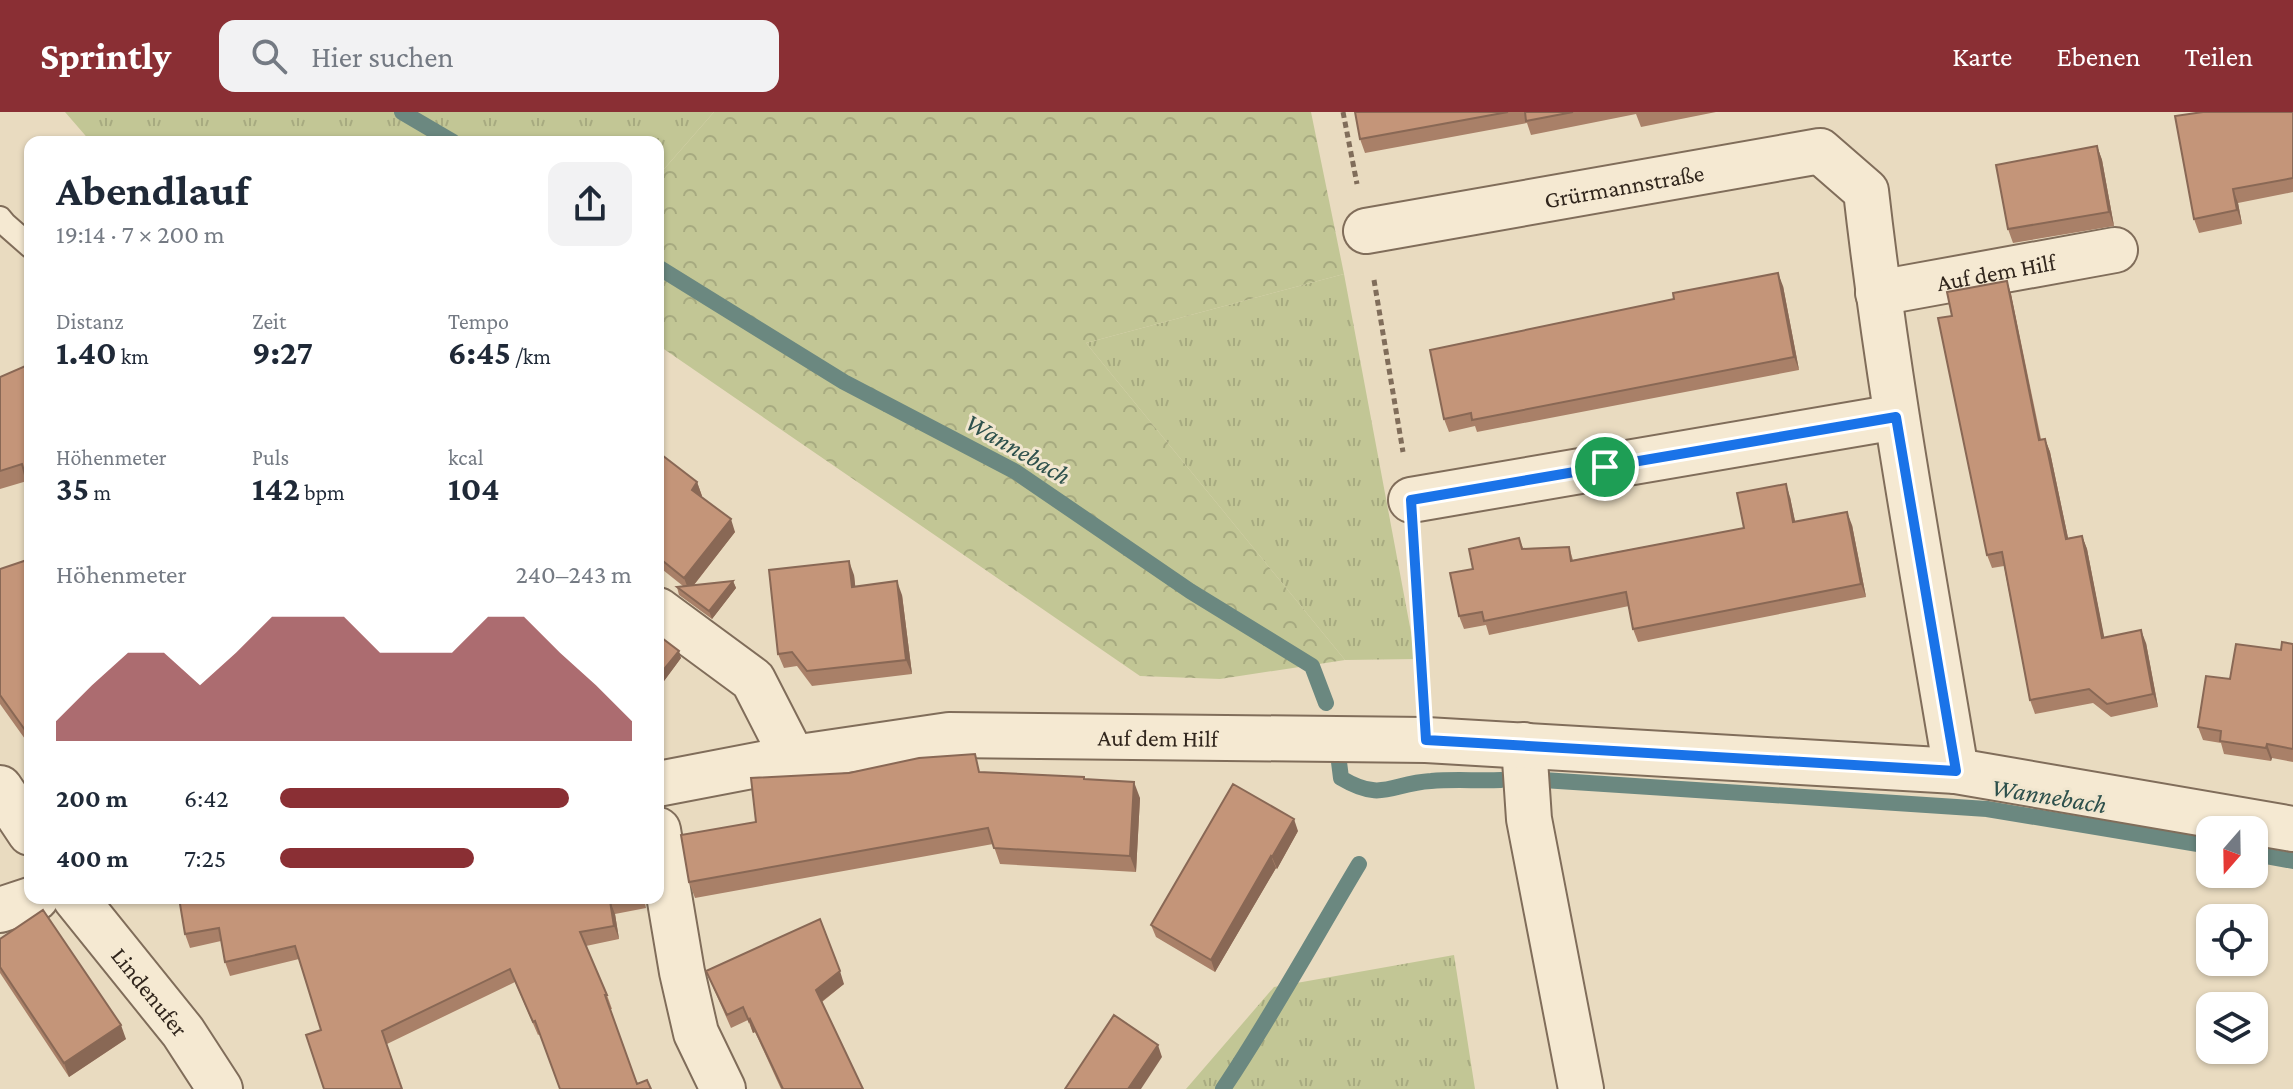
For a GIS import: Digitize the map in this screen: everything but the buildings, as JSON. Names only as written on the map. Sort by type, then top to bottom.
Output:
[{"type":"street","name":"Grürmannstraße","points":[[1366,231],[1820,151],[1866,191],[1878,293]]},
{"type":"street","name":"Auf dem Hilf","points":[[1878,293],[2115,250]]},
{"type":"street","points":[[1878,293],[1956,771]]},
{"type":"street","points":[[1411,500],[1896,417]]},
{"type":"street","points":[[664,614],[753,680],[793,758]]},
{"type":"street","name":"Auf dem Hilf","points":[[664,783],[793,758],[949,735],[1426,740],[1525,760],[1956,771],[2293,829]]},
{"type":"street","points":[[1525,760],[1529,819],[1581,1089]]},
{"type":"street","points":[[0,788],[24,824]]},
{"type":"street","points":[[664,866],[696,1033],[723,1089]]},
{"type":"street","points":[[0,910],[24,902]]},
{"type":"street","name":"Lindenufer","points":[[80,904],[183,1032],[220,1089]]},
{"type":"lane","points":[[2,223],[24,241]]},
{"type":"path","points":[[1343,112],[1411,500],[1426,740]]},
{"type":"green space","points":[[65,112],[714,112],[664,169],[664,136],[86,136]]},
{"type":"green space","points":[[714,112],[1311,112],[1344,274],[1086,343],[1345,660],[1220,679],[1140,676],[664,349],[664,169]]},
{"type":"green space","points":[[1344,274],[1416,659],[1345,660],[1086,343]]},
{"type":"green space","points":[[1454,955],[1475,1089],[1186,1089],[1274,987]]},
{"type":"waterway","name":"Wannebach","points":[[402,112],[443,136]]},
{"type":"waterway","name":"Wannebach","points":[[664,271],[844,382],[1016,472],[1190,591],[1312,666],[1326,703]]},
{"type":"waterway","name":"Wannebach","points":[[1339,762],[1341,778],[1367,789],[1387,790],[1431,781],[1501,780]]},
{"type":"waterway","name":"Wannebach","points":[[1543,780],[1987,809],[2196,844]]},
{"type":"waterway","name":"Wannebach","points":[[2268,857],[2293,861]]},
{"type":"waterway","points":[[1223,1089],[1276,1006],[1359,864]]},
{"type":"route","points":[[1896,417],[1956,771],[1426,740],[1411,500],[1605,467],[1896,417]]}]
